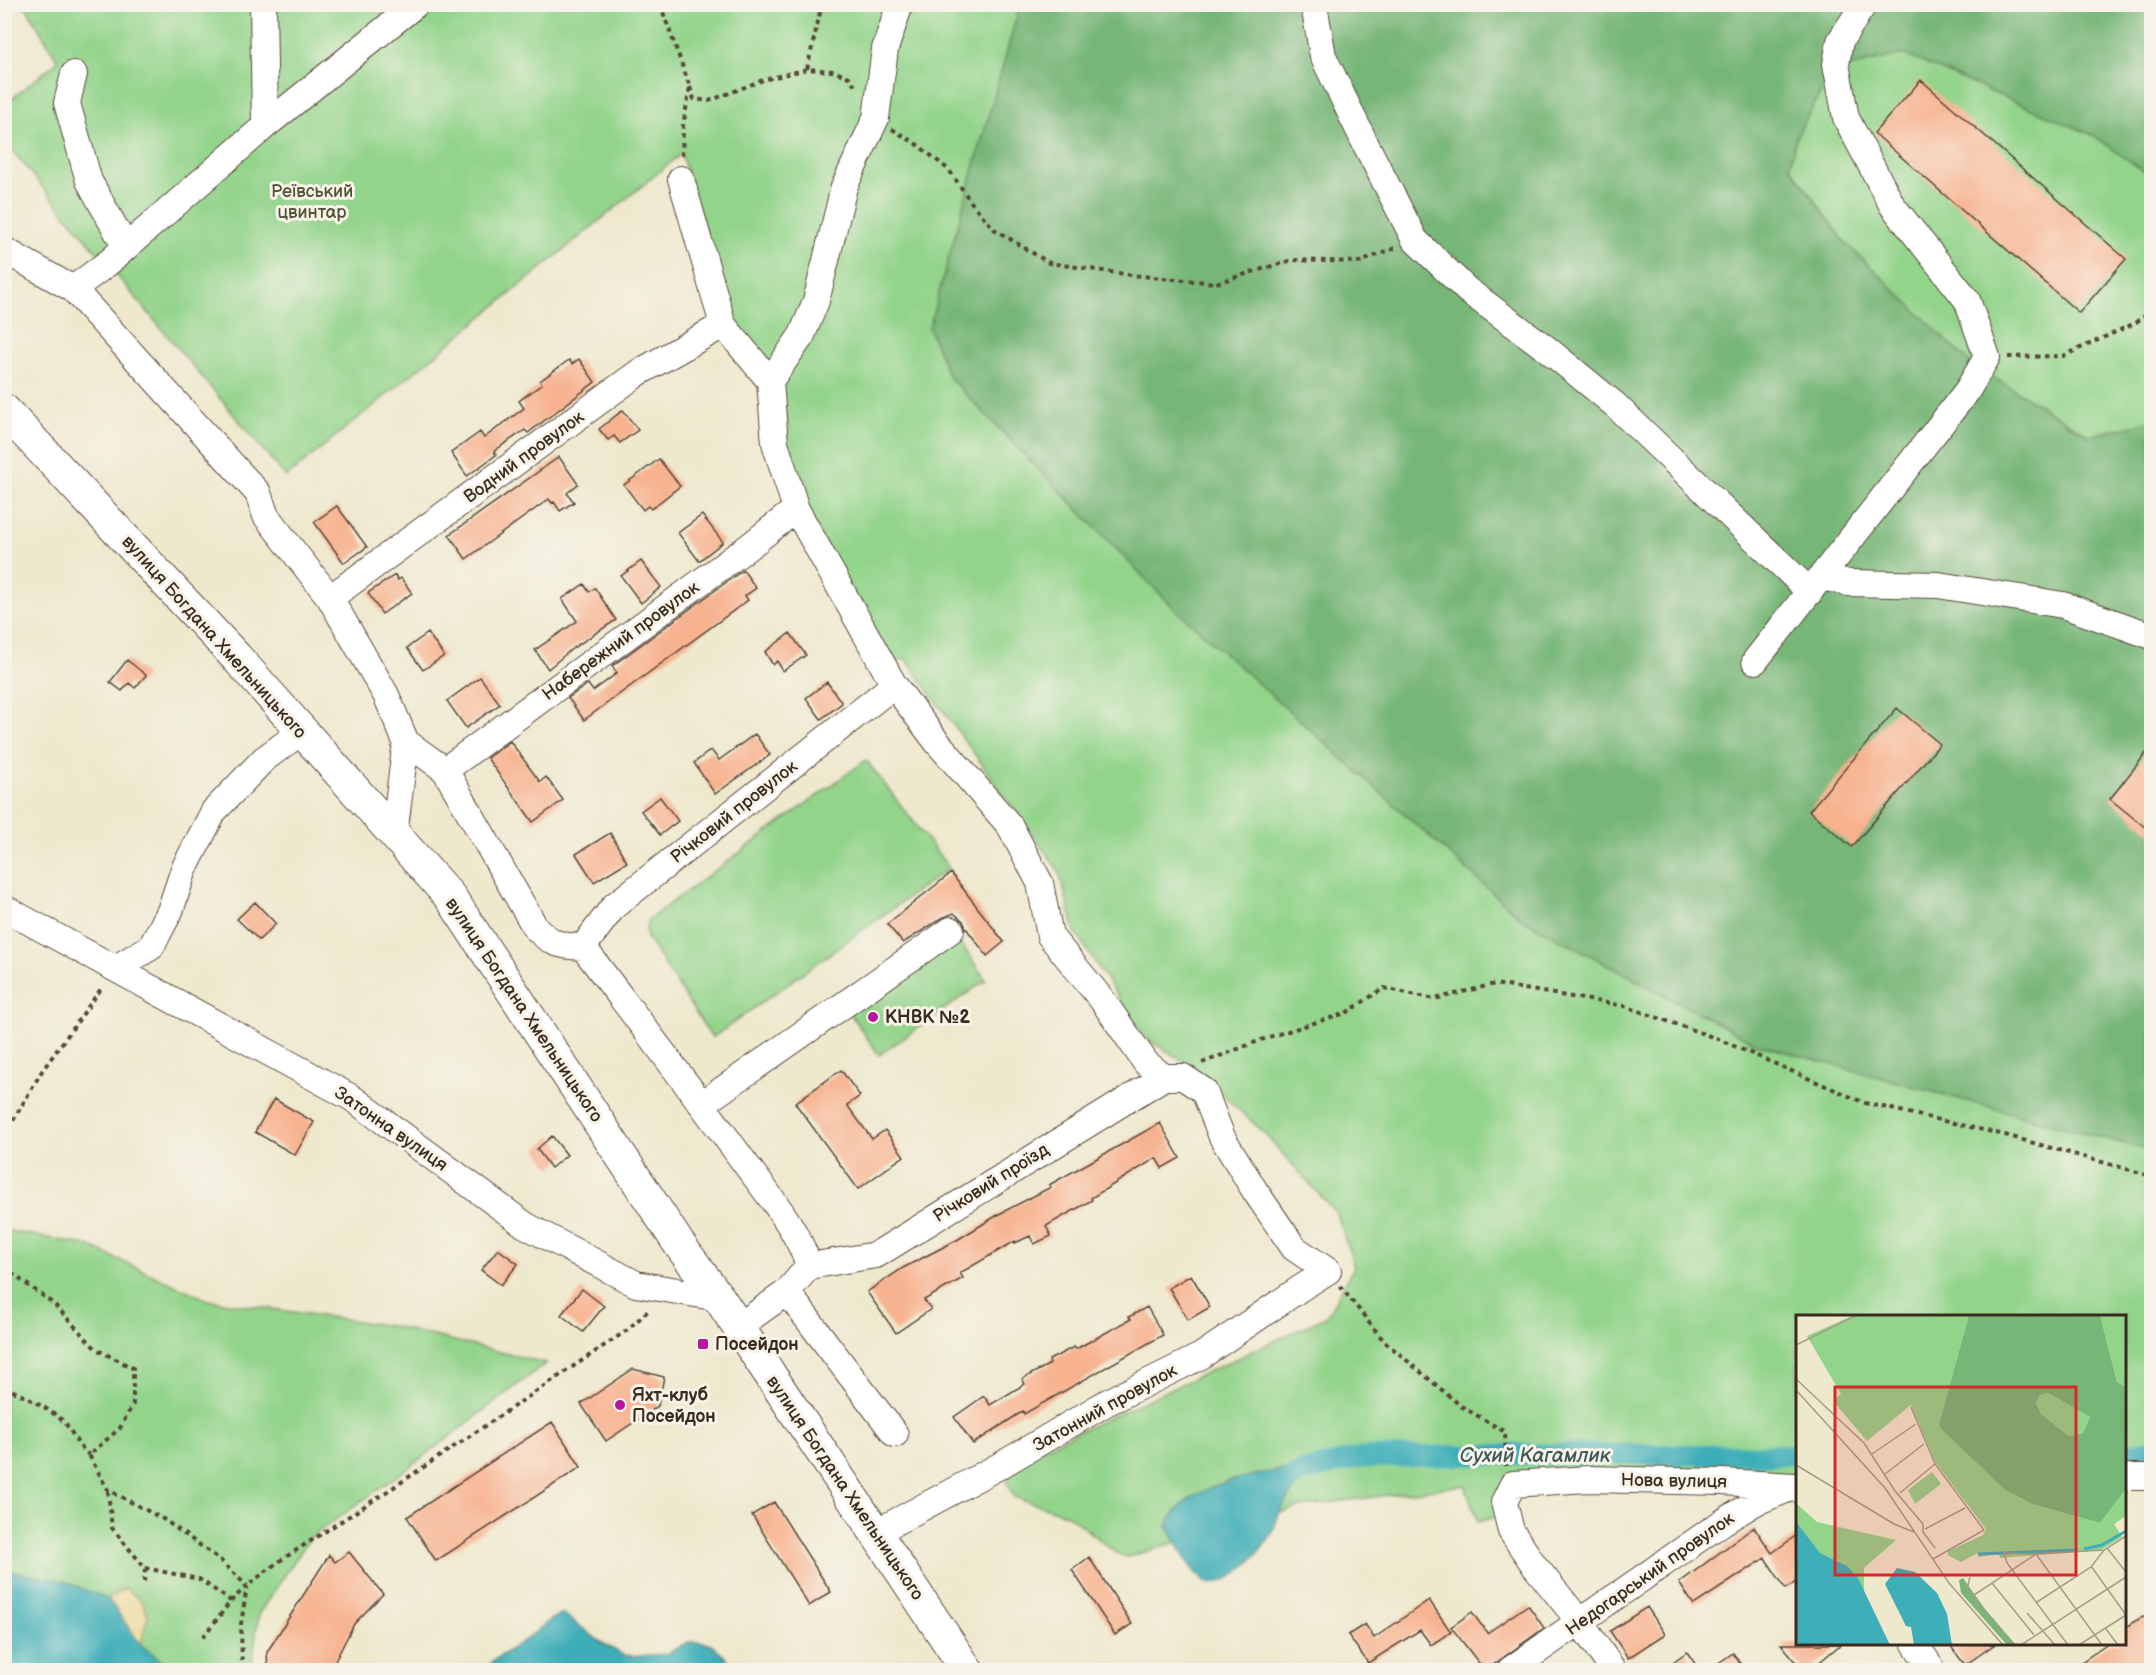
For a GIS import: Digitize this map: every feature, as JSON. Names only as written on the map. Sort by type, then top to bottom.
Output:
[{"type":"main road","name":"вулиця Богдана Хмельницького","points":[[4,411],[237,658],[451,898],[967,1671]]},
{"type":"street","points":[[263,4],[265,126]]},
{"type":"street","points":[[73,289],[109,262],[265,126],[416,4]]},
{"type":"street","points":[[770,381],[802,335],[816,302],[844,187],[877,113],[885,49],[900,4]]},
{"type":"street","points":[[1316,4],[1315,11],[1323,56],[1415,240],[1467,290],[1547,349],[1614,404],[1817,584],[1938,585],[2063,605],[2151,636]]},
{"type":"street","points":[[1755,662],[1966,391],[1987,357],[1966,300],[1892,205],[1845,118],[1836,64],[1840,41],[1864,4]]},
{"type":"street","points":[[74,74],[67,103],[89,182],[125,246]]},
{"type":"street","points":[[681,179],[723,325],[770,381],[775,443],[796,509],[894,685],[937,742],[1010,826],[1040,883],[1050,936],[1103,1001],[1146,1063],[1164,1077],[1183,1077],[1204,1091],[1222,1137],[1254,1191],[1294,1248],[1328,1271]]},
{"type":"street","points":[[4,250],[73,289],[258,493],[266,516],[330,598],[386,694],[406,742],[394,835]]},
{"type":"street","name":"Водний провулок","points":[[330,598],[638,373],[723,325]]},
{"type":"street","name":"Набережний провулок","points":[[445,770],[742,552],[796,509]]},
{"type":"street","name":"Річковий провулок","points":[[583,947],[614,906],[894,685]]},
{"type":"street","points":[[116,968],[151,947],[170,911],[184,869],[214,811],[264,759],[302,732]]},
{"type":"street","points":[[406,742],[445,770],[535,927],[547,939],[562,946],[583,947],[788,1222],[809,1266],[787,1292],[738,1327]]},
{"type":"street","name":"Затонна вулиця","points":[[4,908],[352,1098],[525,1225],[636,1284],[719,1298]]},
{"type":"street","points":[[702,1104],[951,930]]},
{"type":"street","name":"Річковий проїзд","points":[[809,1266],[876,1255],[1164,1077]]},
{"type":"street","name":"Затонний провулок","points":[[875,1533],[1003,1464],[1106,1403],[1201,1356],[1328,1271]]},
{"type":"street","points":[[787,1292],[895,1434]]},
{"type":"street","points":[[1510,1476],[1504,1502],[1511,1531],[1534,1565],[1580,1622],[1613,1671]]},
{"type":"street","name":"Нова вулиця","points":[[1510,1476],[1722,1482],[1796,1487]]},
{"type":"street","points":[[2126,1478],[2151,1478]]},
{"type":"street","name":"Недогарський провулок","points":[[1510,1671],[1723,1522],[1756,1502],[1796,1487]]},
{"type":"street","points":[[1916,1645],[1933,1671]]},
{"type":"path","points":[[660,4],[694,99],[709,101],[763,80],[807,69],[832,71],[849,76],[877,113],[949,170],[971,202],[994,229],[1049,263],[1131,275],[1216,283],[1292,260],[1360,262],[1415,240]]},
{"type":"path","points":[[807,69],[822,4]]},
{"type":"path","points":[[681,179],[683,126],[690,87]]},
{"type":"path","points":[[1987,357],[2063,356],[2133,324],[2151,311]]},
{"type":"path","points":[[4,1136],[42,1071],[116,968]]},
{"type":"path","points":[[1164,1077],[1269,1037],[1346,1013],[1384,988],[1435,999],[1495,984],[1625,1006],[1718,1039],[1865,1103],[2005,1135],[2151,1176]]},
{"type":"path","points":[[4,1268],[53,1303],[96,1349],[133,1368],[133,1404],[120,1428],[89,1455]]},
{"type":"path","points":[[1328,1271],[1384,1341],[1461,1406],[1505,1432],[1510,1476]]},
{"type":"path","points":[[203,1638],[231,1601],[278,1562],[626,1331],[670,1290]]},
{"type":"path","points":[[4,1387],[23,1395],[63,1421],[79,1447],[89,1455],[108,1490],[112,1528],[145,1568],[199,1579],[231,1601]]},
{"type":"path","points":[[108,1490],[163,1520],[218,1558],[247,1586]]},
{"type":"path","points":[[144,1582],[145,1568]]},
{"type":"path","points":[[242,1671],[241,1624],[247,1586]]},
{"type":"green space","name":"Реївський цвинтар","points":[[25,5],[1020,5],[929,328],[949,377],[1172,606],[1522,919],[1757,1044],[2151,1151],[2151,1469],[2126,1469],[2126,1315],[1796,1315],[1796,1475],[1507,1476],[1499,1516],[1478,1522],[1465,1485],[1305,1506],[1279,1513],[1295,1489],[1283,1470],[1227,1481],[1189,1499],[1167,1526],[1177,1542],[1128,1557],[1116,1553],[1068,1515],[1014,1497],[1006,1478],[1013,1462],[1326,1317],[1354,1267],[1337,1214],[1262,1131],[1192,1066],[1146,1039],[1075,932],[1059,871],[905,658],[892,665],[808,512],[728,308],[681,154],[286,477],[5,142],[4,105],[58,61]]},
{"type":"green space","points":[[1020,5],[2151,5],[2151,176],[2093,135],[1903,54],[1833,71],[1796,137],[1790,166],[1844,241],[1970,363],[2089,436],[2151,421],[2151,1151],[1757,1044],[1522,919],[1172,606],[949,377],[929,328]]},
{"type":"green space","points":[[1903,54],[2093,135],[2151,176],[2151,421],[2090,436],[1970,363],[1844,241],[1790,166],[1796,137],[1833,71]]},
{"type":"green space","points":[[866,760],[949,868],[712,1038],[647,938],[646,929],[649,919]]},
{"type":"green space","points":[[957,938],[986,980],[879,1055],[849,1012]]},
{"type":"green space","points":[[4,1230],[86,1245],[208,1300],[392,1326],[546,1363],[415,1463],[310,1538],[259,1613],[251,1670],[173,1670],[141,1645],[108,1599],[11,1571],[5,1567]]},
{"type":"sand","points":[[125,1588],[141,1601],[148,1615],[141,1645],[108,1599]]},
{"type":"water","points":[[1283,1470],[1297,1473],[1297,1483],[1280,1512],[1269,1539],[1245,1566],[1226,1580],[1216,1583],[1201,1579],[1190,1566],[1167,1526],[1176,1512],[1187,1501],[1212,1487],[1241,1478]]},
{"type":"water","points":[[4,1567],[11,1571],[64,1581],[108,1599],[141,1645],[173,1670],[5,1670]]},
{"type":"water","points":[[564,1614],[602,1643],[623,1655],[666,1654],[688,1642],[703,1642],[714,1646],[738,1670],[483,1670],[549,1621]]},
{"type":"building","points":[[1921,80],[2126,259],[2079,313],[1874,133]]},
{"type":"building","points":[[579,359],[595,382],[528,433],[525,430],[494,451],[496,455],[467,476],[451,453],[480,432],[484,438],[524,408],[519,401],[542,384],[540,381],[569,360],[572,364]]},
{"type":"building","points":[[623,410],[638,430],[620,443],[614,436],[608,440],[599,429]]},
{"type":"building","points":[[559,457],[578,484],[567,493],[574,502],[560,511],[549,499],[466,559],[449,535]]},
{"type":"building","points":[[659,459],[680,486],[651,509],[648,506],[643,510],[624,485]]},
{"type":"building","points":[[337,506],[367,547],[344,563],[314,522]]},
{"type":"building","points":[[702,515],[723,542],[699,561],[678,533]]},
{"type":"building","points":[[641,561],[661,587],[641,603],[621,576]]},
{"type":"building","points":[[743,570],[756,588],[745,596],[748,600],[584,720],[568,698],[588,684],[593,691],[617,673],[612,666]]},
{"type":"building","points":[[395,575],[398,580],[401,578],[412,593],[382,614],[368,593]]},
{"type":"building","points":[[584,584],[589,592],[595,588],[616,620],[573,648],[548,669],[535,650],[577,621],[562,599]]},
{"type":"building","points":[[428,633],[444,656],[423,670],[407,648]]},
{"type":"building","points":[[790,633],[806,655],[783,671],[777,661],[773,665],[765,652]]},
{"type":"building","points":[[127,660],[146,675],[135,688],[129,683],[122,691],[110,682]]},
{"type":"building","points":[[480,677],[500,704],[466,728],[447,701]]},
{"type":"building","points":[[827,682],[842,703],[821,719],[806,698]]},
{"type":"building","points":[[1897,708],[1940,744],[1852,847],[1809,811]]},
{"type":"building","points":[[755,734],[770,755],[715,794],[694,763],[711,750],[719,760]]},
{"type":"building","points":[[510,741],[540,782],[546,777],[563,800],[533,822],[487,758]]},
{"type":"building","points":[[2151,747],[2151,832],[2110,799]]},
{"type":"building","points":[[660,797],[678,821],[660,835],[641,811]]},
{"type":"building","points":[[610,833],[627,862],[594,882],[576,854]]},
{"type":"building","points":[[951,873],[1004,942],[987,956],[963,921],[954,913],[903,943],[887,924]]},
{"type":"building","points":[[255,902],[276,924],[259,940],[237,919]]},
{"type":"building","points":[[841,1070],[860,1096],[847,1105],[872,1139],[885,1130],[904,1156],[858,1189],[795,1103]]},
{"type":"building","points":[[274,1099],[314,1122],[295,1155],[255,1132]]},
{"type":"building","points":[[1160,1123],[1180,1158],[1162,1168],[1156,1158],[1091,1198],[1092,1200],[1046,1226],[1051,1236],[1034,1244],[1030,1236],[1015,1243],[1015,1241],[960,1273],[963,1278],[924,1300],[931,1309],[896,1333],[867,1292],[903,1268],[1051,1187],[1049,1185]]},
{"type":"building","points":[[552,1136],[567,1155],[551,1168],[537,1149]]},
{"type":"building","points":[[498,1249],[518,1264],[501,1285],[481,1270]]},
{"type":"building","points":[[1191,1275],[1210,1307],[1188,1320],[1169,1288]]},
{"type":"building","points":[[582,1289],[604,1306],[583,1332],[561,1315]]},
{"type":"building","points":[[1147,1307],[1163,1335],[1024,1414],[1023,1411],[973,1444],[954,1417],[984,1396],[990,1405],[1025,1384],[1022,1379],[1050,1364],[1049,1360],[1074,1347],[1076,1349],[1131,1319],[1129,1317]]},
{"type":"building","name":"Яхт-клуб Посейдон","points":[[633,1369],[664,1377],[658,1406],[606,1441],[581,1404]]},
{"type":"building","points":[[552,1422],[581,1467],[436,1561],[407,1517]]},
{"type":"building","points":[[774,1502],[831,1592],[809,1606],[752,1515]]},
{"type":"building","points":[[1754,1527],[1772,1553],[1796,1536],[1796,1582],[1786,1589],[1765,1558],[1694,1605],[1679,1583]]},
{"type":"building","points":[[349,1552],[383,1594],[354,1624],[330,1671],[268,1671],[267,1652],[329,1555],[335,1562]]},
{"type":"building","points":[[1089,1557],[1132,1624],[1115,1635],[1072,1570]]},
{"type":"building","points":[[1429,1600],[1451,1632],[1431,1645],[1420,1630],[1368,1663],[1348,1635],[1365,1624],[1374,1638]]},
{"type":"building","points":[[1528,1605],[1544,1628],[1485,1671],[1451,1627],[1472,1612],[1487,1633]]},
{"type":"building","points":[[1647,1607],[1665,1634],[1628,1658],[1610,1631]]},
{"type":"building","points":[[2143,1616],[2151,1629],[2151,1671],[2068,1671],[2107,1645],[2126,1645],[2126,1627]]},
{"type":"building","points":[[1781,1644],[1840,1645],[1809,1671],[1804,1671]]},
{"type":"building","points":[[1950,1645],[1994,1645],[1965,1665]]},
{"type":"building","points":[[1687,1652],[1700,1671],[1660,1671]]},
{"type":"building","points":[[1733,1653],[1745,1671],[1707,1671]]},
{"type":"waterway","name":"Сухий Кагамлик","points":[[2126,1453],[2152,1451]]},
{"type":"waterway","name":"Сухий Кагамлик","points":[[1278,1487],[1301,1472],[1357,1458],[1522,1454],[1796,1455]]},
{"type":"place","name":"КНВК №2","points":[[873,1017]]},
{"type":"place","name":"Посейдон","points":[[703,1344]]},
{"type":"place","name":"Яхт-клуб Посейдон","points":[[620,1405]]}]
